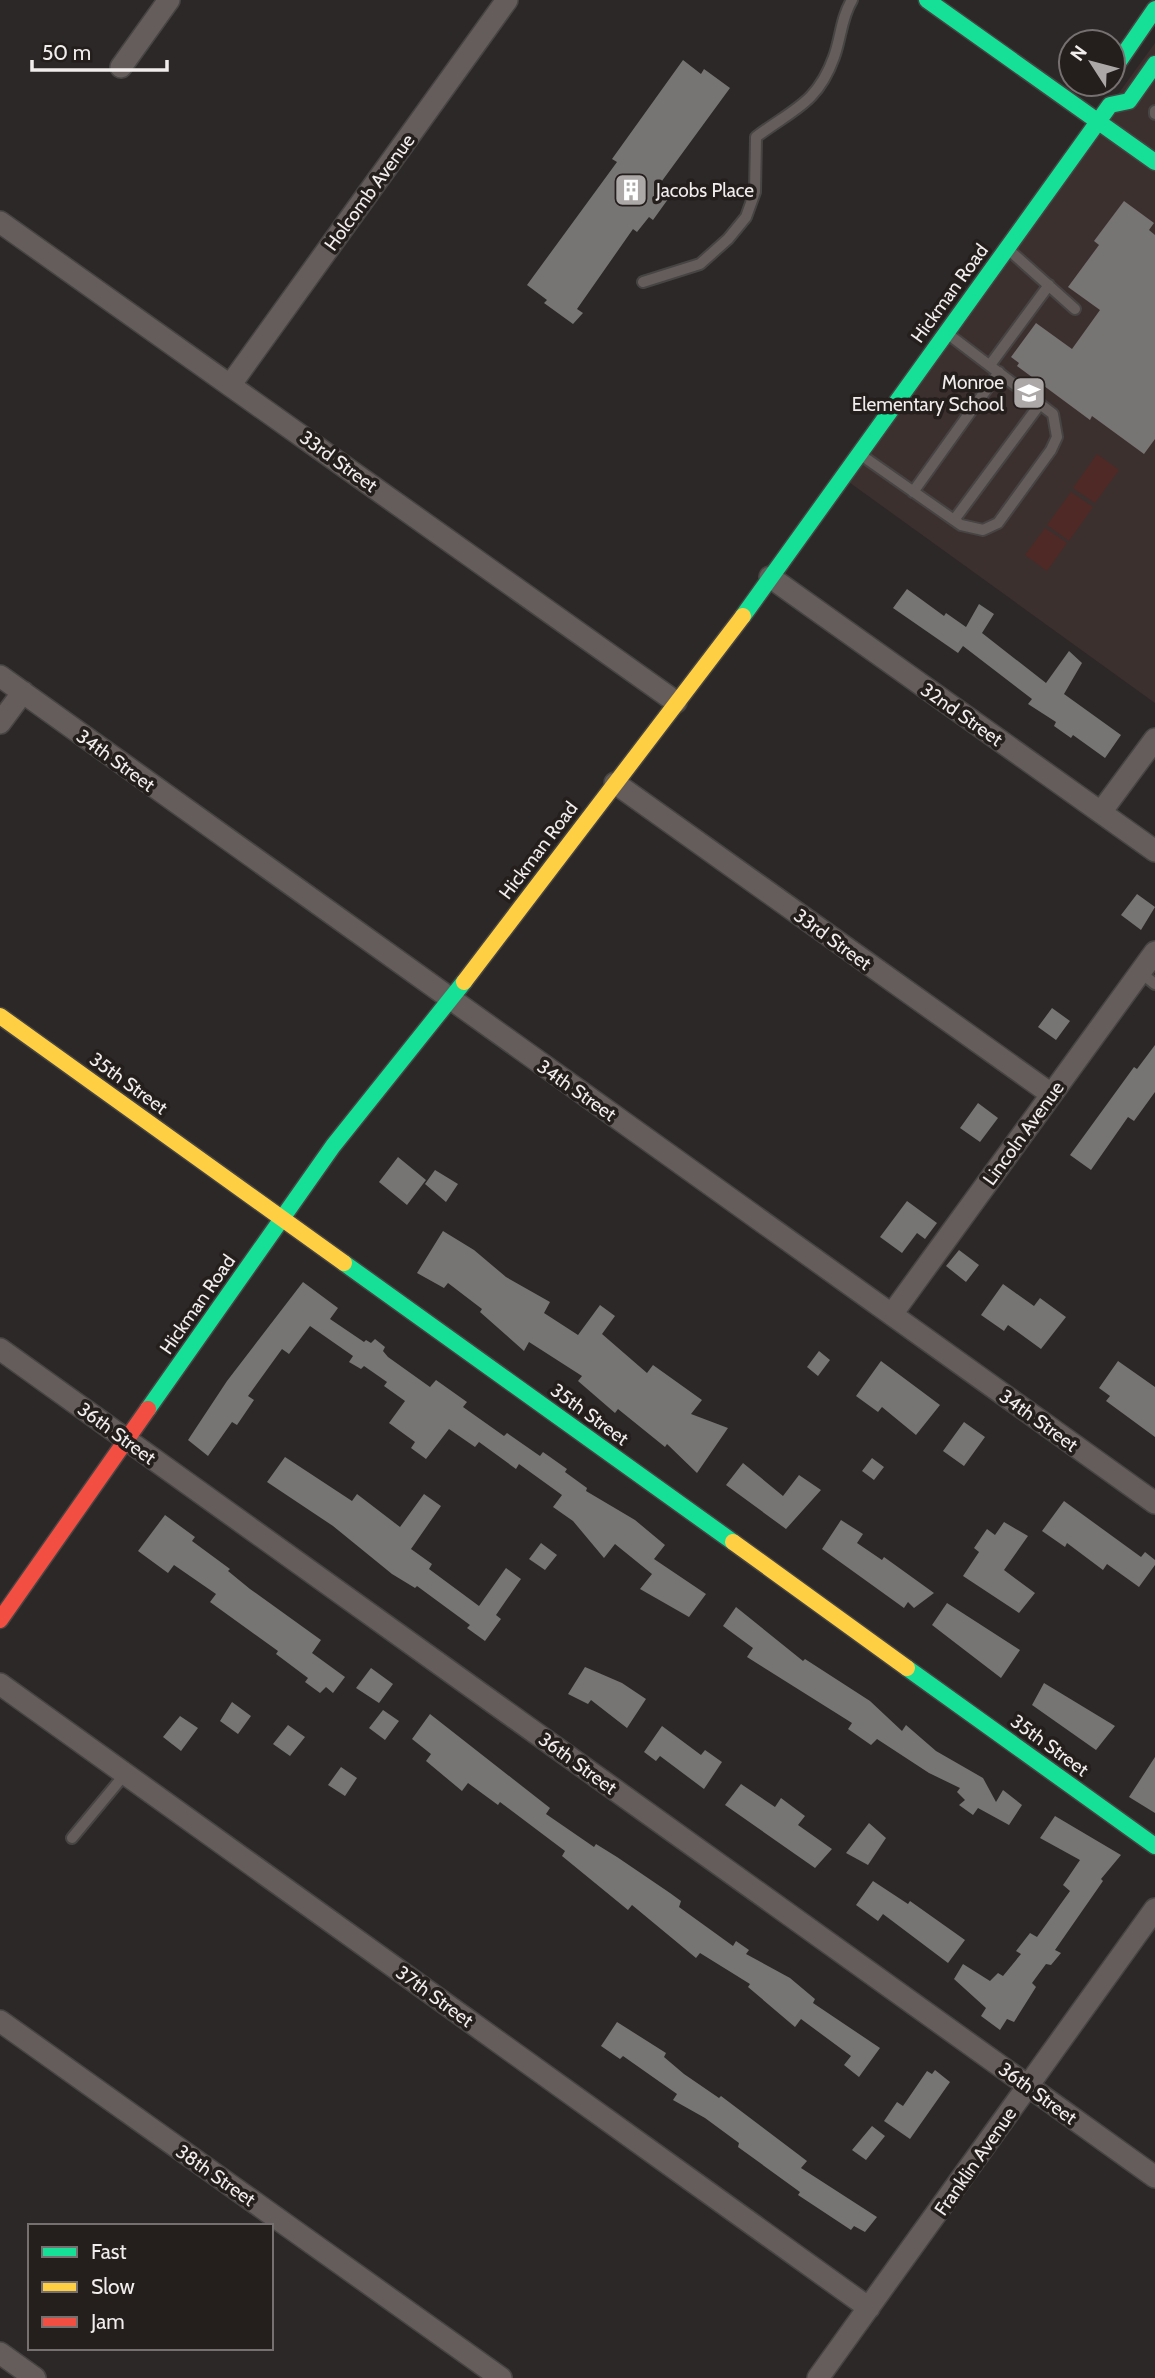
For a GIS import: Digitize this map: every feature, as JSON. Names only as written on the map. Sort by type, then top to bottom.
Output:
[{"type":"main road","points":[[927,0],[1155,162]]},
{"type":"main road","points":[[1127,50],[1155,9]]},
{"type":"main road","name":"Hickman Road","points":[[0,1620],[333,1146],[450,1000],[676,702],[859,454],[1110,105],[1129,101],[1155,64]]},
{"type":"main road","points":[[1108,98],[1110,105]]},
{"type":"main road","name":"35th Street","points":[[0,1016],[1155,1846]]},
{"type":"street","points":[[121,67],[169,0]]},
{"type":"street","name":"Holcomb Avenue","points":[[231,384],[507,0]]},
{"type":"street","name":"33rd Street","points":[[0,222],[676,702]]},
{"type":"street","name":"32nd Street","points":[[770,576],[1155,851]]},
{"type":"street","name":"34th Street","points":[[0,676],[1155,1503]]},
{"type":"street","points":[[0,723],[23,692]]},
{"type":"street","points":[[1101,812],[1155,738]]},
{"type":"street","name":"33rd Street","points":[[615,783],[1051,1094]]},
{"type":"street","name":"Lincoln Avenue","points":[[892,1314],[1051,1094],[1148,978],[1155,952]]},
{"type":"street","name":"36th Street","points":[[0,1349],[1155,2177]]},
{"type":"street","name":"37th Street","points":[[0,1684],[869,2308]]},
{"type":"street","name":"Franklin Avenue","points":[[818,2378],[1155,1909]]},
{"type":"street","name":"38th Street","points":[[0,2021],[501,2378]]},
{"type":"street","points":[[0,2353],[35,2378]]},
{"type":"lane","points":[[643,282],[700,264],[728,239],[746,217],[755,192],[756,137],[809,102],[824,82],[835,54],[846,11],[852,0]]},
{"type":"lane","points":[[1007,248],[1074,309]]},
{"type":"lane","points":[[913,492],[1049,285]]},
{"type":"lane","points":[[859,454],[954,520],[983,530],[998,523],[1051,450],[1057,437],[1053,414],[946,332]]},
{"type":"lane","points":[[954,520],[1040,404]]},
{"type":"lane","points":[[72,1838],[125,1774]]},
{"type":"shaded area","name":"Monroe Elementary School","points":[[1155,43],[1155,703],[842,477],[1115,98],[1127,98],[1127,82]]},
{"type":"shaded area","points":[[1097,454],[1119,470],[1095,503],[1073,488]]},
{"type":"shaded area","points":[[1071,492],[1093,507],[1069,541],[1047,525]]},
{"type":"shaded area","points":[[1045,528],[1067,543],[1047,571],[1025,555]]},
{"type":"building","name":"Jacobs Place","points":[[683,60],[701,74],[704,69],[730,88],[659,185],[671,195],[653,220],[649,217],[637,232],[633,229],[577,309],[583,313],[573,324],[544,303],[547,300],[527,285],[617,162],[612,159]]},
{"type":"building","name":"Monroe Elementary School","points":[[1124,201],[1154,223],[1149,230],[1155,235],[1155,439],[1144,454],[1092,416],[1090,420],[1017,366],[1019,363],[1011,357],[1036,323],[1072,349],[1100,310],[1068,287],[1099,245],[1094,241]]},
{"type":"building","points":[[907,589],[944,616],[946,613],[966,627],[979,604],[994,614],[982,633],[1046,683],[1069,651],[1082,663],[1064,694],[1121,735],[1105,758],[1073,735],[1071,738],[1054,726],[1056,722],[1028,704],[1032,699],[963,646],[958,653],[893,608]]},
{"type":"building","points":[[1137,894],[1155,907],[1141,930],[1121,915]]},
{"type":"building","points":[[1052,1008],[1070,1021],[1056,1040],[1038,1027]]},
{"type":"building","points":[[1155,1045],[1155,1092],[1134,1121],[1128,1117],[1091,1170],[1070,1155],[1134,1067],[1137,1069]]},
{"type":"building","points":[[978,1103],[998,1118],[980,1142],[960,1128]]},
{"type":"building","points":[[398,1157],[426,1180],[407,1205],[379,1182]]},
{"type":"building","points":[[435,1170],[458,1184],[446,1202],[425,1184]]},
{"type":"building","points":[[907,1201],[937,1223],[925,1239],[917,1233],[902,1253],[880,1237]]},
{"type":"building","points":[[443,1231],[474,1250],[506,1277],[550,1302],[544,1313],[578,1335],[600,1305],[615,1316],[602,1334],[647,1373],[653,1365],[702,1400],[691,1414],[728,1428],[697,1473],[667,1444],[665,1447],[618,1409],[615,1413],[578,1381],[582,1376],[529,1342],[524,1351],[480,1312],[482,1309],[448,1283],[444,1288],[417,1273]]},
{"type":"building","points":[[959,1250],[979,1265],[966,1282],[946,1266]]},
{"type":"building","points":[[303,1282],[338,1308],[330,1319],[364,1342],[366,1340],[371,1343],[375,1339],[385,1347],[383,1351],[388,1357],[430,1387],[436,1380],[467,1402],[463,1407],[504,1436],[507,1433],[540,1456],[543,1452],[567,1469],[565,1472],[587,1488],[586,1491],[635,1520],[665,1545],[654,1559],[706,1594],[689,1617],[640,1589],[652,1574],[615,1544],[604,1558],[573,1521],[553,1507],[562,1495],[519,1464],[516,1469],[479,1442],[475,1447],[449,1429],[426,1459],[411,1448],[415,1442],[389,1423],[405,1401],[384,1386],[387,1382],[364,1366],[361,1369],[349,1362],[353,1356],[310,1326],[289,1354],[282,1349],[248,1396],[254,1400],[237,1425],[232,1422],[208,1456],[188,1440],[227,1381]]},
{"type":"building","points":[[1003,1284],[1034,1306],[1040,1298],[1066,1317],[1041,1349],[1008,1325],[1004,1331],[981,1315]]},
{"type":"building","points":[[819,1351],[830,1360],[818,1376],[807,1367]]},
{"type":"building","points":[[881,1361],[940,1405],[916,1435],[882,1407],[878,1412],[856,1396]]},
{"type":"building","points":[[1118,1361],[1155,1387],[1155,1437],[1106,1401],[1110,1396],[1099,1388]]},
{"type":"building","points":[[964,1422],[985,1437],[964,1466],[943,1451]]},
{"type":"building","points":[[285,1457],[352,1501],[357,1494],[400,1527],[424,1494],[441,1506],[411,1549],[432,1564],[429,1569],[479,1606],[506,1568],[521,1579],[496,1615],[501,1619],[485,1641],[467,1628],[470,1625],[417,1586],[415,1588],[392,1574],[333,1526],[267,1482]]},
{"type":"building","points":[[872,1458],[884,1467],[874,1480],[862,1471]]},
{"type":"building","points":[[743,1463],[783,1496],[799,1475],[821,1490],[786,1529],[726,1485]]},
{"type":"building","points":[[1064,1501],[1141,1557],[1145,1552],[1155,1560],[1155,1565],[1139,1587],[1107,1564],[1103,1570],[1067,1543],[1065,1547],[1042,1531]]},
{"type":"building","points":[[165,1515],[195,1537],[192,1541],[230,1569],[228,1571],[250,1589],[321,1640],[312,1653],[345,1677],[333,1693],[326,1687],[320,1693],[305,1682],[308,1678],[276,1654],[278,1651],[210,1602],[216,1594],[174,1565],[168,1573],[138,1551]]},
{"type":"building","points":[[841,1520],[863,1534],[857,1543],[882,1560],[884,1557],[934,1593],[914,1608],[908,1602],[904,1608],[822,1549]]},
{"type":"building","points":[[1004,1522],[1028,1536],[1004,1570],[1035,1593],[1019,1613],[963,1576],[979,1552],[974,1548],[987,1529],[995,1535]]},
{"type":"building","points":[[541,1543],[557,1555],[545,1570],[529,1559]]},
{"type":"building","points":[[947,1603],[1020,1650],[1001,1678],[932,1625]]},
{"type":"building","points":[[736,1607],[803,1661],[805,1659],[870,1701],[902,1731],[906,1725],[936,1751],[983,1778],[996,1802],[1003,1790],[1022,1805],[1009,1825],[978,1808],[973,1815],[959,1805],[965,1800],[957,1792],[960,1788],[929,1773],[877,1739],[871,1745],[848,1729],[852,1723],[747,1657],[753,1648],[723,1626]]},
{"type":"building","points":[[585,1667],[622,1683],[646,1699],[627,1728],[591,1700],[588,1704],[568,1694]]},
{"type":"building","points":[[371,1668],[393,1684],[379,1703],[356,1688]]},
{"type":"building","points":[[1044,1683],[1115,1726],[1096,1750],[1032,1705]]},
{"type":"building","points":[[232,1702],[251,1716],[238,1734],[220,1721]]},
{"type":"building","points":[[383,1710],[399,1721],[385,1740],[369,1728]]},
{"type":"building","points":[[430,1714],[550,1808],[546,1814],[670,1893],[681,1901],[679,1907],[733,1946],[736,1941],[749,1950],[746,1954],[790,1978],[815,1999],[813,2003],[880,2048],[859,2077],[844,2065],[851,2056],[801,2019],[795,2027],[748,1987],[750,1984],[700,1953],[696,1958],[632,1905],[628,1910],[562,1856],[565,1851],[500,1802],[498,1805],[468,1783],[462,1791],[426,1761],[431,1754],[412,1739]]},
{"type":"building","points":[[180,1716],[198,1728],[181,1751],[163,1737]]},
{"type":"building","points":[[288,1725],[305,1737],[290,1756],[273,1744]]},
{"type":"building","points":[[662,1726],[701,1755],[705,1750],[722,1762],[704,1789],[660,1756],[656,1761],[644,1752]]},
{"type":"building","points":[[1155,1757],[1155,1813],[1129,1797]]},
{"type":"building","points":[[341,1767],[357,1778],[345,1796],[328,1785]]},
{"type":"building","points":[[741,1784],[775,1807],[781,1798],[805,1816],[798,1825],[832,1849],[815,1868],[725,1805]]},
{"type":"building","points":[[1055,1816],[1121,1855],[1101,1879],[1103,1881],[1055,1950],[1061,1953],[1051,1965],[1046,1964],[1032,1983],[1036,1987],[1014,2022],[1007,2019],[1000,2030],[981,2016],[986,2008],[954,1979],[963,1964],[990,1981],[998,1973],[1003,1976],[1021,1954],[1016,1951],[1030,1933],[1037,1937],[1070,1891],[1063,1885],[1080,1860],[1040,1838]]},
{"type":"building","points":[[869,1823],[886,1838],[868,1865],[846,1853]]},
{"type":"building","points":[[873,1881],[908,1904],[910,1901],[965,1940],[948,1963],[883,1914],[878,1921],[856,1905]]},
{"type":"building","points":[[617,2022],[666,2053],[664,2057],[684,2074],[719,2098],[721,2096],[807,2161],[801,2168],[877,2217],[865,2232],[854,2226],[851,2230],[798,2195],[800,2192],[738,2147],[739,2143],[705,2118],[673,2100],[677,2094],[623,2056],[620,2059],[601,2046]]},
{"type":"building","points":[[935,2070],[950,2082],[910,2139],[884,2121],[897,2102],[903,2106],[927,2071],[932,2074]]},
{"type":"building","points":[[872,2126],[885,2136],[866,2160],[852,2150]]},
{"type":"traffic: fast","points":[[927,0],[1155,162]]},
{"type":"traffic: fast","points":[[1127,50],[1155,9]]},
{"type":"traffic: fast","points":[[743,616],[1110,105],[1129,101],[1155,64]]},
{"type":"traffic: fast","points":[[148,1409],[333,1146],[464,982]]},
{"type":"traffic: fast","points":[[344,1263],[733,1542]]},
{"type":"traffic: fast","points":[[907,1668],[1155,1846]]},
{"type":"traffic: slow","points":[[464,982],[743,616]]},
{"type":"traffic: slow","points":[[0,1016],[344,1263]]},
{"type":"traffic: slow","points":[[733,1542],[907,1668]]},
{"type":"traffic: jam","points":[[0,1620],[148,1409]]},
{"type":"place","name":"Jacobs Place","points":[[631,190]]},
{"type":"place","name":"Monroe Elementary School","points":[[1029,393]]}]
